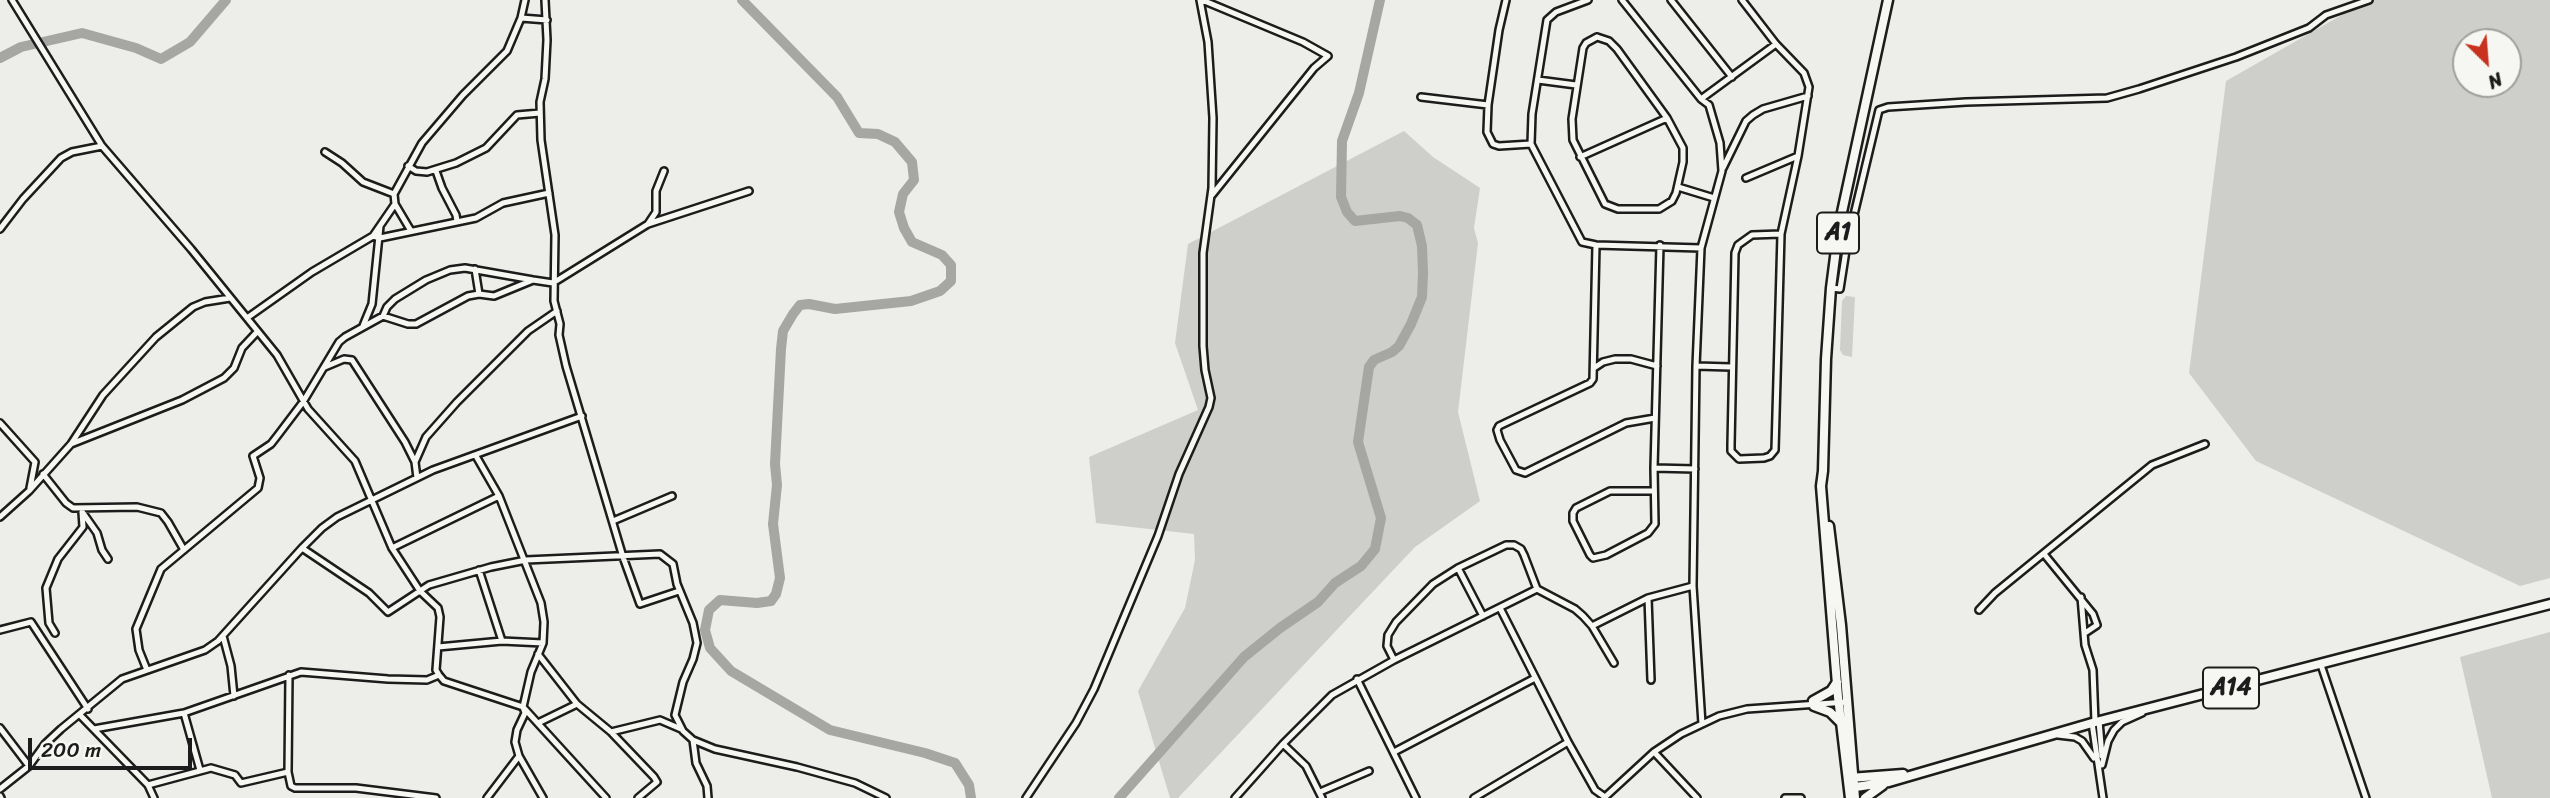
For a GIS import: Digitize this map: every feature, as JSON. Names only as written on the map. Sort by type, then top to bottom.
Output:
[{"type":"highway","name":"A1","points":[[1850,778],[1852,750],[1837,681],[1823,525],[1821,486],[1826,359],[1831,288],[1846,191],[1888,0]]},
{"type":"highway","name":"A1","points":[[1823,471],[1841,625],[1841,724],[1850,778],[1850,798]]},
{"type":"highway","name":"A14","points":[[1851,788],[1889,782],[2095,722],[2550,604]]},
{"type":"highway","points":[[1810,704],[1831,691],[1837,681]]},
{"type":"highway","points":[[1810,704],[1830,712],[1841,724]]},
{"type":"highway","points":[[1852,750],[1860,768],[1877,775]]},
{"type":"highway","name":"A14","points":[[1850,778],[1912,774]]},
{"type":"highway","points":[[1865,798],[1889,782]]},
{"type":"highway","name":"A1","points":[[1851,788],[1856,798]]},
{"type":"street","points":[[12,0],[102,146],[191,249],[277,355],[303,402],[355,461],[392,548],[420,591],[438,608],[440,617],[436,670],[439,675],[444,681],[523,707],[606,798]]},
{"type":"street","points":[[411,231],[395,204],[394,194],[408,166],[435,126],[507,51],[521,18],[525,0]]},
{"type":"street","points":[[545,0],[547,20],[545,79],[541,92],[541,140],[556,250],[553,283],[566,366],[623,557],[640,604],[679,591]]},
{"type":"street","points":[[1026,798],[1076,723],[1094,689],[1158,536],[1183,464],[1211,398],[1205,370],[1202,320],[1203,253],[1214,155],[1208,42],[1201,0]]},
{"type":"street","points":[[1201,0],[1303,42],[1328,56],[1314,68],[1210,197]]},
{"type":"street","points":[[1506,0],[1499,30],[1487,132],[1493,144],[1499,146],[1531,144]]},
{"type":"street","points":[[1588,0],[1576,2],[1547,20],[1532,114],[1531,144],[1583,242],[1596,245],[1701,248]]},
{"type":"street","points":[[1622,0],[1701,99],[1709,105],[1720,143],[1722,171]]},
{"type":"street","points":[[1671,0],[1732,77]]},
{"type":"street","points":[[1742,0],[1776,44],[1804,73],[1809,86],[1798,156],[1781,234],[1776,443],[1770,456],[1738,458],[1731,451],[1735,253],[1738,245],[1752,235],[1781,234]]},
{"type":"street","points":[[1831,288],[1840,289],[1847,244],[1879,110],[1888,107],[1956,103],[2107,98],[2236,57],[2309,28],[2326,15],[2370,0]]},
{"type":"street","points":[[521,18],[547,20]]},
{"type":"street","points":[[1604,38],[1617,49],[1667,118],[1683,148],[1678,187],[1672,201],[1659,209],[1610,208],[1605,204],[1580,157],[1572,128],[1576,85],[1583,48],[1591,39],[1604,38]]},
{"type":"street","points":[[1701,99],[1776,44]]},
{"type":"street","points":[[1538,79],[1576,85]]},
{"type":"street","points":[[1702,724],[1693,586],[1696,366],[1701,248],[1722,171],[1746,121],[1763,109],[1808,96]]},
{"type":"street","points":[[1421,97],[1489,105]]},
{"type":"street","points":[[408,166],[421,172],[436,171],[486,148],[517,114],[540,113]]},
{"type":"street","points":[[1580,157],[1667,118]]},
{"type":"street","points":[[0,229],[23,199],[61,158],[72,152],[102,146]]},
{"type":"street","points":[[325,152],[363,182],[394,194]]},
{"type":"street","points":[[1746,178],[1798,156]]},
{"type":"street","points":[[436,171],[457,221]]},
{"type":"street","points":[[648,224],[656,212],[656,191],[664,171]]},
{"type":"street","points":[[1678,187],[1714,198]]},
{"type":"street","points":[[147,670],[137,641],[136,629],[161,569],[258,488],[260,478],[253,456],[271,444],[303,402],[339,342],[383,316],[395,299],[426,280],[450,270],[475,269],[553,283],[648,224],[749,191]]},
{"type":"street","points":[[373,236],[380,238],[484,215],[503,203],[549,193]]},
{"type":"street","points":[[247,318],[312,272],[373,236],[395,204]]},
{"type":"street","points":[[362,328],[369,317],[372,304],[380,224]]},
{"type":"street","points":[[1596,245],[1593,379],[1590,383],[1499,426],[1497,430],[1500,440],[1520,473],[1531,471],[1626,423],[1655,418]]},
{"type":"street","points":[[1654,491],[1609,491],[1576,508],[1573,521],[1593,558],[1605,555],[1654,529],[1660,245]]},
{"type":"street","points":[[475,269],[479,294]]},
{"type":"street","points":[[383,316],[416,324],[468,296],[494,296],[533,280]]},
{"type":"street","points":[[0,517],[29,491],[71,444],[103,395],[156,337],[193,307],[230,298]]},
{"type":"street","points":[[415,462],[426,437],[457,402],[527,331],[557,311]]},
{"type":"street","points":[[71,444],[182,400],[224,378],[234,368],[242,348],[257,332]]},
{"type":"street","points":[[323,368],[344,359],[352,360],[405,442],[415,462],[417,478]]},
{"type":"street","points":[[1594,368],[1615,359],[1631,359],[1657,366]]},
{"type":"street","points":[[1696,366],[1731,367]]},
{"type":"street","points":[[0,789],[29,766],[45,744],[122,680],[205,650],[223,636],[321,528],[337,517],[417,478],[582,416]]},
{"type":"street","points":[[0,423],[35,462],[29,491]]},
{"type":"street","points":[[1979,610],[1995,593],[2152,465],[2205,444]]},
{"type":"street","points":[[476,456],[499,496],[541,603],[543,643],[530,672],[523,707],[525,713],[515,742],[519,756],[542,798]]},
{"type":"street","points":[[1654,468],[1695,469]]},
{"type":"street","points":[[43,474],[73,508],[81,510],[122,506],[150,508],[161,513],[184,550]]},
{"type":"street","points":[[392,548],[499,496]]},
{"type":"street","points":[[613,522],[673,496]]},
{"type":"street","points":[[81,510],[97,533],[108,559]]},
{"type":"street","points":[[55,633],[49,623],[46,588],[58,559],[83,527],[81,510]]},
{"type":"street","points":[[1394,660],[1387,641],[1388,635],[1396,622],[1433,584],[1458,568],[1506,545],[1514,545],[1521,549],[1537,589],[1575,609],[1592,626],[1614,663]]},
{"type":"street","points":[[302,548],[369,593],[388,612],[420,591],[442,581],[526,560],[653,554],[666,557],[673,564],[679,591],[693,623],[697,643],[675,715],[684,731],[693,740],[715,749],[797,766],[855,783],[886,798]]},
{"type":"street","points":[[2044,554],[2081,597],[2098,623],[2085,633]]},
{"type":"street","points":[[1458,568],[1483,617]]},
{"type":"street","points":[[479,570],[502,641]]},
{"type":"street","points":[[1592,626],[1648,598],[1693,586]]},
{"type":"street","points":[[1235,798],[1332,695],[1357,679],[1537,589]]},
{"type":"street","points":[[2081,597],[2085,645],[2092,670],[2096,760],[2103,798]]},
{"type":"street","points":[[1648,598],[1651,680]]},
{"type":"street","points":[[1500,608],[1568,742],[1595,790],[1604,798],[1654,752],[1719,716],[1747,709],[1843,700]]},
{"type":"street","points":[[0,631],[32,622],[88,709]]},
{"type":"street","points":[[223,636],[232,666],[234,696]]},
{"type":"street","points":[[438,648],[502,641],[543,643]]},
{"type":"street","points":[[538,654],[577,704],[611,732],[657,782],[638,798]]},
{"type":"street","points":[[2321,665],[2366,798]]},
{"type":"street","points":[[94,729],[184,713],[301,672],[427,680],[439,675]]},
{"type":"street","points":[[289,675],[288,772],[289,782],[295,788],[356,788],[436,798]]},
{"type":"street","points":[[1394,752],[1535,678]]},
{"type":"street","points":[[1357,679],[1416,798]]},
{"type":"street","points":[[538,723],[577,704]]},
{"type":"street","points":[[2101,780],[2108,741],[2117,726],[2151,709]]},
{"type":"street","points":[[184,713],[200,770]]},
{"type":"street","points":[[80,715],[148,785],[154,798]]},
{"type":"street","points":[[611,732],[660,720],[684,731]]},
{"type":"street","points":[[2095,722],[2102,765]]},
{"type":"street","points":[[0,728],[29,766]]},
{"type":"street","points":[[2050,735],[2075,737],[2082,741],[2096,760]]},
{"type":"street","points":[[693,740],[696,763],[707,786],[708,798]]},
{"type":"street","points":[[1474,798],[1568,742]]},
{"type":"street","points":[[1283,744],[1306,766],[1321,795],[1369,771]]},
{"type":"street","points":[[1654,752],[1697,798]]},
{"type":"street","points":[[487,798],[519,756]]},
{"type":"street","points":[[148,785],[211,768],[235,775],[242,783],[288,772]]},
{"type":"street","points":[[1784,798],[1801,798]]},
{"type":"shaded area","points":[[2368,0],[2550,0],[2550,578],[2520,586],[2256,461],[2189,373],[2226,81]]},
{"type":"shaded area","points":[[1404,131],[1433,157],[1480,188],[1474,228],[1478,243],[1458,412],[1480,501],[1415,547],[1178,798],[1170,798],[1138,691],[1185,608],[1195,560],[1194,534],[1096,523],[1089,457],[1198,410],[1175,343],[1188,244]]},
{"type":"shaded area","points":[[1846,296],[1855,297],[1852,357],[1843,355],[1840,350],[1842,301]]},
{"type":"shaded area","points":[[2550,632],[2550,798],[2492,798],[2460,657]]},
{"type":"waterway","points":[[0,58],[21,47],[82,33],[136,48],[161,59],[190,42],[226,0]]},
{"type":"waterway","points":[[742,0],[837,97],[859,133],[878,134],[895,142],[912,162],[914,180],[903,194],[899,212],[904,228],[912,242],[942,255],[951,265],[951,281],[940,291],[911,301],[835,309],[809,304],[800,305],[793,314],[783,331],[775,464],[777,485],[773,524],[780,578],[776,594],[771,601],[757,603],[720,600],[709,610],[705,630],[710,648],[731,671],[830,730],[955,763],[969,785],[971,798]]},
{"type":"waterway","points":[[1119,798],[1244,657],[1318,602],[1335,583],[1361,566],[1375,549],[1381,518],[1358,442],[1369,367],[1374,360],[1399,346],[1422,297],[1423,273],[1422,246],[1417,225],[1400,216],[1355,221],[1347,212],[1341,197],[1342,141],[1359,93],[1380,0]]}]
